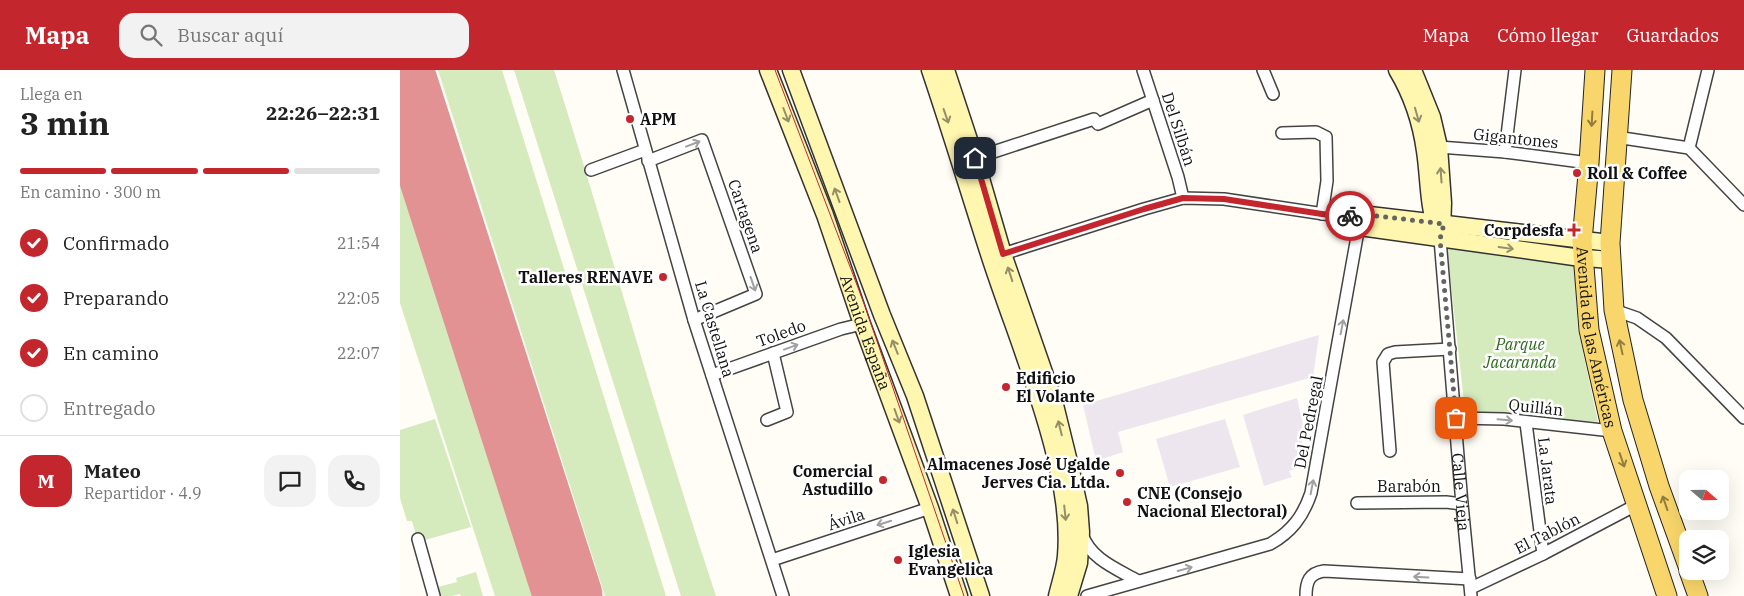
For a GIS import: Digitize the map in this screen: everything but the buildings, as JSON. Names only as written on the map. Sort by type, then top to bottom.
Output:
[{"type":"main road","name":"Avenida España","points":[[768,70],[825,215],[862,324],[930,508],[959,596]]},
{"type":"main road","name":"Avenida España","points":[[791,70],[914,396],[981,596]]},
{"type":"main road","points":[[930,70],[955,143],[990,258],[1034,361],[1054,401],[1078,506],[1081,532],[1079,563],[1070,596]]},
{"type":"main road","points":[[946,70],[975,158],[1034,361],[1058,470],[1066,517],[1066,557],[1057,596]]},
{"type":"main road","name":"Calle Vieja","points":[[1398,70],[1413,100],[1420,126],[1439,228]]},
{"type":"main road","name":"Calle Vieja","points":[[1413,70],[1432,117],[1439,148],[1439,228]]},
{"type":"main road","name":"Avenida de las Américas","points":[[1595,70],[1582,249],[1589,330],[1612,431],[1638,504],[1667,596]]},
{"type":"main road","name":"Avenida de las Américas","points":[[1622,70],[1616,137],[1610,252],[1614,310],[1633,400],[1659,486],[1679,541]]},
{"type":"main road","points":[[1344,217],[1610,252]]},
{"type":"main road","points":[[1692,580],[1698,596]]},
{"type":"street","name":"La Castellana","points":[[623,70],[694,320],[783,596]]},
{"type":"street","name":"Del Silbán","points":[[1143,70],[1183,198]]},
{"type":"street","points":[[1263,70],[1273,94]]},
{"type":"street","points":[[1505,152],[1515,70]]},
{"type":"street","points":[[1689,148],[1708,70]]},
{"type":"street","points":[[975,158],[1094,119],[1098,124],[1153,100]]},
{"type":"street","points":[[1282,134],[1316,132],[1326,137],[1326,180],[1322,214]]},
{"type":"street","points":[[1616,137],[1689,148],[1744,205]]},
{"type":"street","name":"Cartagena","points":[[646,156],[702,140],[756,294],[694,320]]},
{"type":"street","name":"Gigantones","points":[[1439,148],[1505,152],[1589,163]]},
{"type":"street","points":[[591,170],[646,156]]},
{"type":"street","points":[[1003,254],[1183,198],[1224,199],[1344,217]]},
{"type":"street","name":"Del Pedregal","points":[[1087,596],[1270,544],[1291,530],[1301,517],[1311,493],[1360,220]]},
{"type":"street","name":"Calle Vieja","points":[[1439,228],[1462,504],[1471,588]]},
{"type":"street","points":[[1614,310],[1637,318],[1666,338],[1744,418]]},
{"type":"street","name":"Toledo","points":[[712,375],[841,329],[862,324]]},
{"type":"street","points":[[1390,451],[1383,362],[1388,354],[1395,352],[1450,349]]},
{"type":"street","points":[[767,420],[787,412],[773,353]]},
{"type":"street","name":"Quillán","points":[[1456,418],[1504,420],[1612,431]]},
{"type":"street","name":"La Jarata","points":[[1526,423],[1543,554]]},
{"type":"street","name":"Barabón","points":[[1357,503],[1446,502],[1462,504]]},
{"type":"street","name":"El Tablón","points":[[1306,590],[1313,574],[1324,572],[1471,588],[1543,554],[1638,504]]},
{"type":"street","name":"Ávila","points":[[772,560],[930,508]]},
{"type":"street","points":[[1081,532],[1085,543],[1093,554],[1138,581]]},
{"type":"street","points":[[418,539],[434,596]]},
{"type":"shaded area","points":[[1319,335],[1313,377],[1118,432],[1123,452],[1096,461],[1083,405]]},
{"type":"shaded area","points":[[1297,398],[1304,429],[1297,468],[1289,471],[1292,477],[1264,486],[1243,415]]},
{"type":"shaded area","points":[[1225,419],[1240,467],[1170,487],[1156,439]]},
{"type":"green space","points":[[438,70],[502,70],[666,596],[605,596]]},
{"type":"green space","points":[[514,70],[554,70],[674,465],[716,596],[681,596]]},
{"type":"green space","points":[[400,174],[536,596],[495,596],[400,303]]},
{"type":"green space","name":"Parque Jacaranda","points":[[1447,248],[1574,265],[1578,329],[1598,422],[1465,411]]},
{"type":"green space","points":[[435,419],[471,527],[418,542],[412,521],[407,521],[400,498],[400,430]]},
{"type":"green space","points":[[476,572],[483,596],[461,596],[460,594],[440,596],[438,587],[457,582],[456,578]]},
{"type":"runway","points":[[400,73],[568,596]]},
{"type":"tram line","points":[[775,70],[865,306],[964,596]]},
{"type":"way so far","points":[[1350,216],[1361,214],[1444,224],[1440,239],[1456,418]]},
{"type":"place","name":"APM","points":[[630,119]]},
{"type":"place","name":"Roll & Coffee","points":[[1577,173]]},
{"type":"place","name":"Corpdesfa","points":[[1574,230]]},
{"type":"place","name":"Talleres RENAVE","points":[[663,277]]},
{"type":"place","name":"Edificio El Volante","points":[[1006,387]]},
{"type":"place","name":"Almacenes José Ugalde Jerves Cia. Ltda.","points":[[1120,473]]},
{"type":"place","name":"Comercial Astudillo","points":[[883,480]]},
{"type":"place","name":"CNE (Consejo Nacional Electoral)","points":[[1127,502]]},
{"type":"place","name":"Iglesia Evangelica","points":[[898,560]]},
{"type":"route","points":[[975,158],[1003,254],[1183,198],[1224,199],[1344,217],[1350,216]]}]
